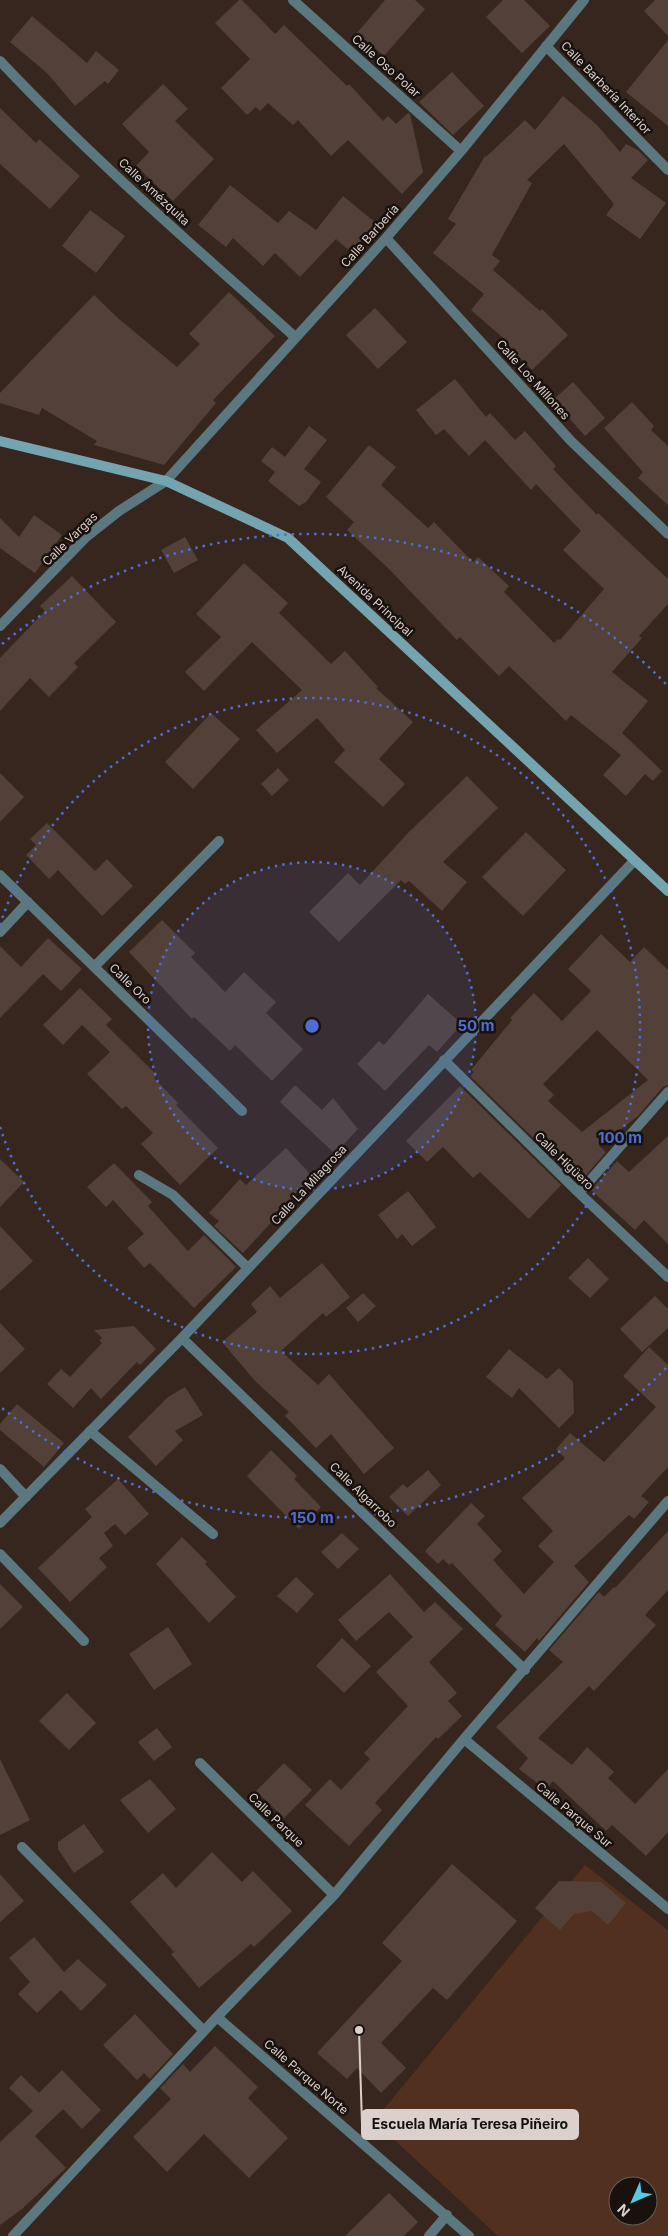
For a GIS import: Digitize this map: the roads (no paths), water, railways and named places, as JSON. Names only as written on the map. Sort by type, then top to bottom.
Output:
[{"type":"street","name":"Calle Oso Polar","points":[[294,0],[461,151]]},
{"type":"street","name":"Calle Barbería","points":[[166,480],[386,238],[461,151],[584,0]]},
{"type":"street","name":"Calle Barbería Interior","points":[[546,46],[668,170]]},
{"type":"street","name":"Calle Amézquita","points":[[0,61],[115,173],[295,337]]},
{"type":"street","name":"Calle Los Millones","points":[[386,238],[571,441],[668,534]]},
{"type":"street","name":"Avenida Principal","points":[[0,441],[166,480],[288,538],[668,891]]},
{"type":"street","name":"Calle Vargas","points":[[0,626],[86,537],[119,511],[166,480]]},
{"type":"street","points":[[94,967],[219,841]]},
{"type":"street","name":"Calle La Milagrosa","points":[[0,1523],[182,1338],[634,861]]},
{"type":"street","name":"Calle Oro","points":[[0,875],[242,1112]]},
{"type":"street","points":[[0,932],[28,902]]},
{"type":"street","name":"Calle Higüero","points":[[444,1060],[579,1193],[668,1277]]},
{"type":"street","points":[[579,1193],[668,1092]]},
{"type":"street","points":[[139,1175],[173,1195],[248,1268]]},
{"type":"street","name":"Calle Algarrobo","points":[[182,1338],[525,1670]]},
{"type":"street","points":[[90,1432],[213,1534]]},
{"type":"street","points":[[0,1469],[26,1497]]},
{"type":"street","points":[[13,2236],[217,2017],[334,1895],[464,1739],[668,1501]]},
{"type":"street","points":[[0,1554],[84,1641]]},
{"type":"street","name":"Calle Parque Sur","points":[[464,1739],[668,1909]]},
{"type":"street","name":"Calle Parque","points":[[200,1763],[334,1895]]},
{"type":"street","points":[[22,1847],[204,2031]]},
{"type":"street","name":"Calle Parque Norte","points":[[217,2017],[469,2236]]},
{"type":"street","points":[[429,2236],[448,2216]]},
{"type":"place","name":"Escuela María Teresa Piñeiro","points":[[359,2030]]}]
